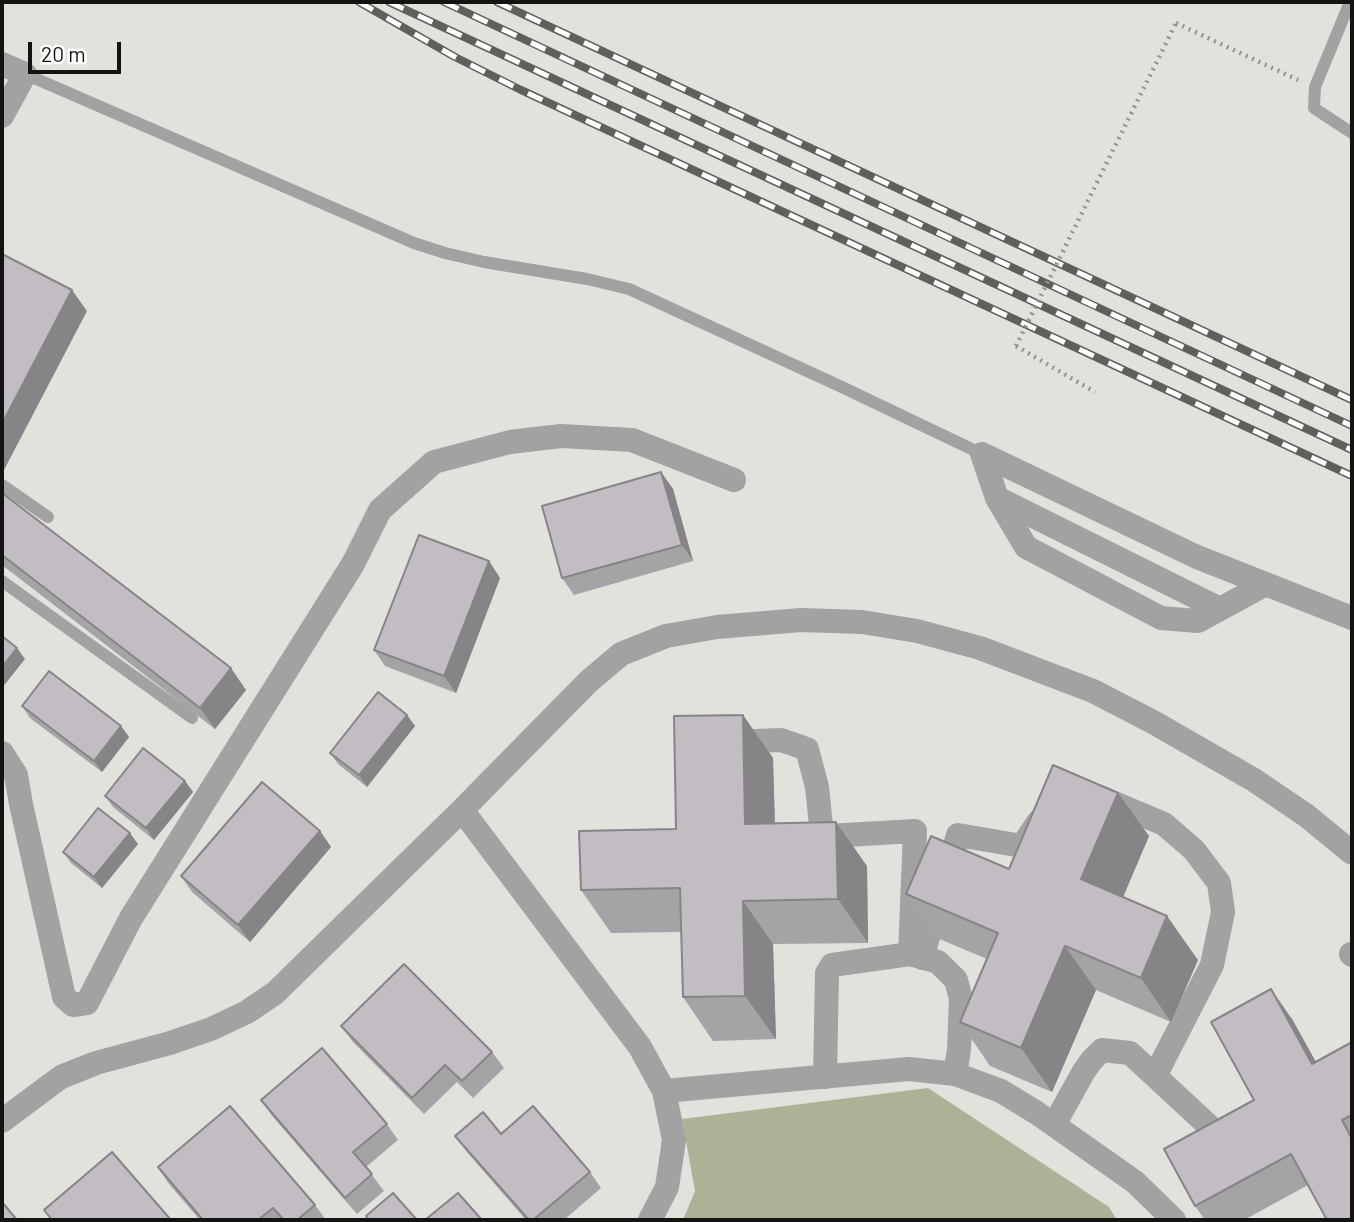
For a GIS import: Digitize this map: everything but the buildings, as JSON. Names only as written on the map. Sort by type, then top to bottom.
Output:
[{"type":"street","points":[[2,64],[25,74],[2,116]]},
{"type":"street","points":[[2,753],[16,775],[64,997],[73,1005],[87,1003],[131,918],[353,564],[380,510],[434,462],[510,442],[561,436],[620,439],[632,440],[734,480]]},
{"type":"street","points":[[982,454],[997,498],[1026,547],[1161,618],[1198,621],[1266,584]]},
{"type":"street","points":[[982,454],[1197,557],[1352,618]]},
{"type":"street","points":[[997,498],[1220,609]]},
{"type":"street","points":[[2,1121],[61,1077],[96,1063],[170,1043],[211,1028],[247,1012],[275,993],[588,682],[621,654],[666,636],[717,626],[801,620],[862,622],[917,631],[980,648],[1093,691],[1153,722],[1254,780],[1352,853]]},
{"type":"street","points":[[708,743],[781,740],[807,748],[817,787],[821,826],[828,836],[915,831],[916,956]]},
{"type":"street","points":[[916,956],[958,835],[1022,846],[1046,809],[1065,797],[1086,792],[1164,824],[1194,850],[1219,883],[1223,912],[1212,965],[1155,1076]]},
{"type":"street","points":[[462,810],[640,1047],[664,1091],[674,1140],[667,1187],[650,1220]]},
{"type":"street","points":[[825,1076],[827,973],[832,965],[916,956],[938,962],[956,980],[961,999],[955,1074]]},
{"type":"street","points":[[1054,1125],[1084,1071],[1102,1050],[1130,1053],[1209,1126]]},
{"type":"street","points":[[664,1091],[909,1069],[955,1074],[1002,1091],[1054,1125],[1135,1182],[1174,1220]]},
{"type":"lane","points":[[1350,2],[1315,87],[1314,108],[1352,133]]},
{"type":"lane","points":[[25,74],[414,243],[484,262],[563,274],[629,289],[982,454]]},
{"type":"lane","points":[[2,485],[48,517]]},
{"type":"lane","points":[[2,582],[192,718]]},
{"type":"path","points":[[1095,392],[1016,346],[1175,23],[1315,87]]},
{"type":"green space","points":[[928,1088],[1109,1207],[1117,1220],[683,1220],[695,1191],[682,1119]]},
{"type":"railway","points":[[359,2],[455,57],[521,90],[1352,476]]},
{"type":"railway","points":[[389,2],[1352,450]]},
{"type":"railway","points":[[444,2],[1352,426]]},
{"type":"railway","points":[[497,2],[1352,400]]}]
